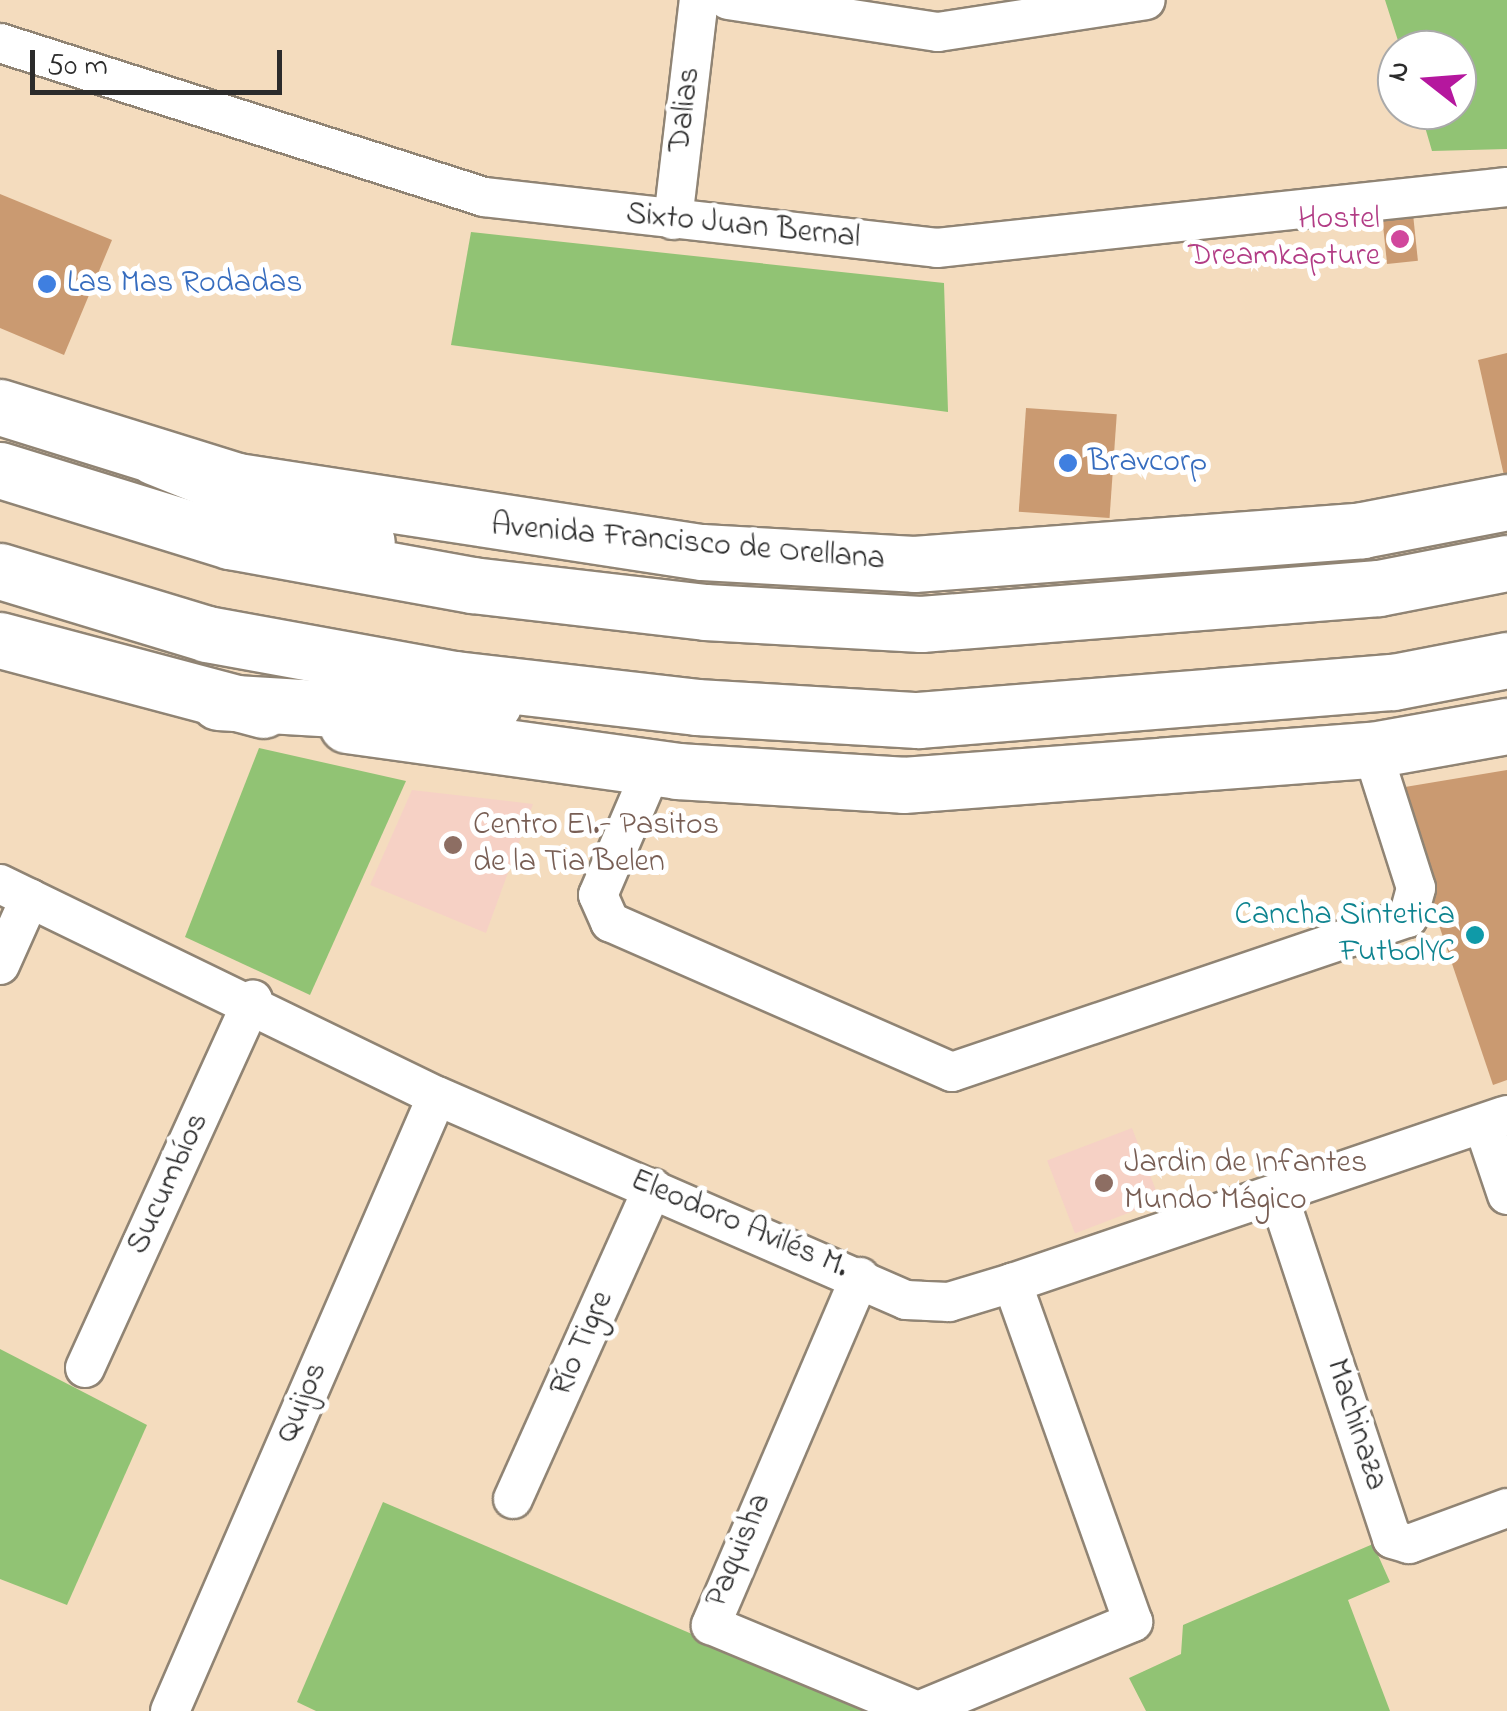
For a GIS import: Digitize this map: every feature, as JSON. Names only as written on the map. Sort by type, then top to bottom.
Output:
[{"type":"main road","name":"Avenida Francisco de Orellana","points":[[0,407],[155,457],[474,524],[702,552],[914,564],[1362,530],[1507,502]]},
{"type":"main road","points":[[155,457],[472,585]]},
{"type":"main road","name":"Avenida Francisco de Orellana","points":[[0,470],[230,541],[472,585],[920,624],[1379,588],[1507,563]]},
{"type":"main road","points":[[0,571],[207,634],[594,695],[918,720],[1354,686],[1507,660]]},
{"type":"main road","points":[[0,640],[218,702],[652,768],[902,784],[1372,750],[1507,726]]},
{"type":"main road","points":[[218,702],[404,713],[594,695]]},
{"type":"street","name":"Dalias","points":[[674,220],[699,0]]},
{"type":"street","points":[[728,0],[913,14],[1146,0]]},
{"type":"street","name":"Sixto Juan Bernal","points":[[0,43],[484,196],[938,248],[1507,186]]},
{"type":"street","points":[[652,768],[598,895],[610,922],[952,1072],[1408,918],[1416,888],[1372,750]]},
{"type":"street","points":[[0,965],[15,891]]},
{"type":"street","name":"Eleodoro Avilés M.","points":[[15,891],[253,1000],[437,1096],[906,1300],[950,1302],[1012,1283],[1495,1119]]},
{"type":"street","name":"Sucumbíos","points":[[85,1368],[253,1000]]},
{"type":"street","name":"Quijos","points":[[170,1711],[437,1096]]},
{"type":"street","points":[[1495,1119],[1507,1195]]},
{"type":"street","name":"Río Tigre","points":[[513,1499],[653,1188]]},
{"type":"street","name":"Machinaza","points":[[1278,1194],[1392,1539],[1409,1544],[1507,1508]]},
{"type":"street","name":"Paquisha","points":[[860,1277],[711,1625],[918,1711],[1133,1622],[1012,1283]]},
{"type":"shaded area","name":"Centro EI.- Pasitos de la Tia Belen","points":[[412,790],[533,804],[486,933],[370,885]]},
{"type":"shaded area","name":"Jardin de Infantes Mundo Mágico","points":[[1132,1128],[1160,1201],[1075,1233],[1047,1161]]},
{"type":"green space","points":[[1385,0],[1507,0],[1507,149],[1432,151],[1426,130],[1477,130],[1477,30],[1395,30]]},
{"type":"green space","points":[[471,232],[944,283],[948,412],[451,345]]},
{"type":"green space","points":[[259,748],[406,781],[310,995],[185,937]]},
{"type":"green space","points":[[0,1349],[147,1425],[67,1605],[0,1579]]},
{"type":"green space","points":[[383,1502],[872,1711],[316,1711],[297,1702]]},
{"type":"green space","points":[[1373,1544],[1390,1582],[1348,1600],[1390,1711],[1146,1711],[1129,1678],[1181,1654],[1183,1625]]},
{"type":"building","name":"Las Mas Rodadas","points":[[0,194],[112,240],[64,355],[0,328]]},
{"type":"building","name":"Hostel Dreamkapture","points":[[1413,214],[1418,261],[1387,264],[1382,217]]},
{"type":"building","points":[[1507,353],[1507,480],[1505,480],[1478,360]]},
{"type":"building","name":"Bravcorp","points":[[1026,408],[1117,414],[1110,518],[1019,512]]},
{"type":"building","name":"Cancha Sintetica FutbolYC","points":[[1507,770],[1507,1080],[1493,1085],[1393,789]]},
{"type":"place","name":"Hostel Dreamkapture","points":[[1400,239]]},
{"type":"place","name":"Las Mas Rodadas","points":[[47,284]]},
{"type":"place","name":"Bravcorp","points":[[1068,463]]},
{"type":"place","name":"Centro EI.- Pasitos de la Tia Belen","points":[[453,845]]},
{"type":"place","name":"Cancha Sintetica FutbolYC","points":[[1475,935]]},
{"type":"place","name":"Jardin de Infantes Mundo Mágico","points":[[1104,1183]]}]
